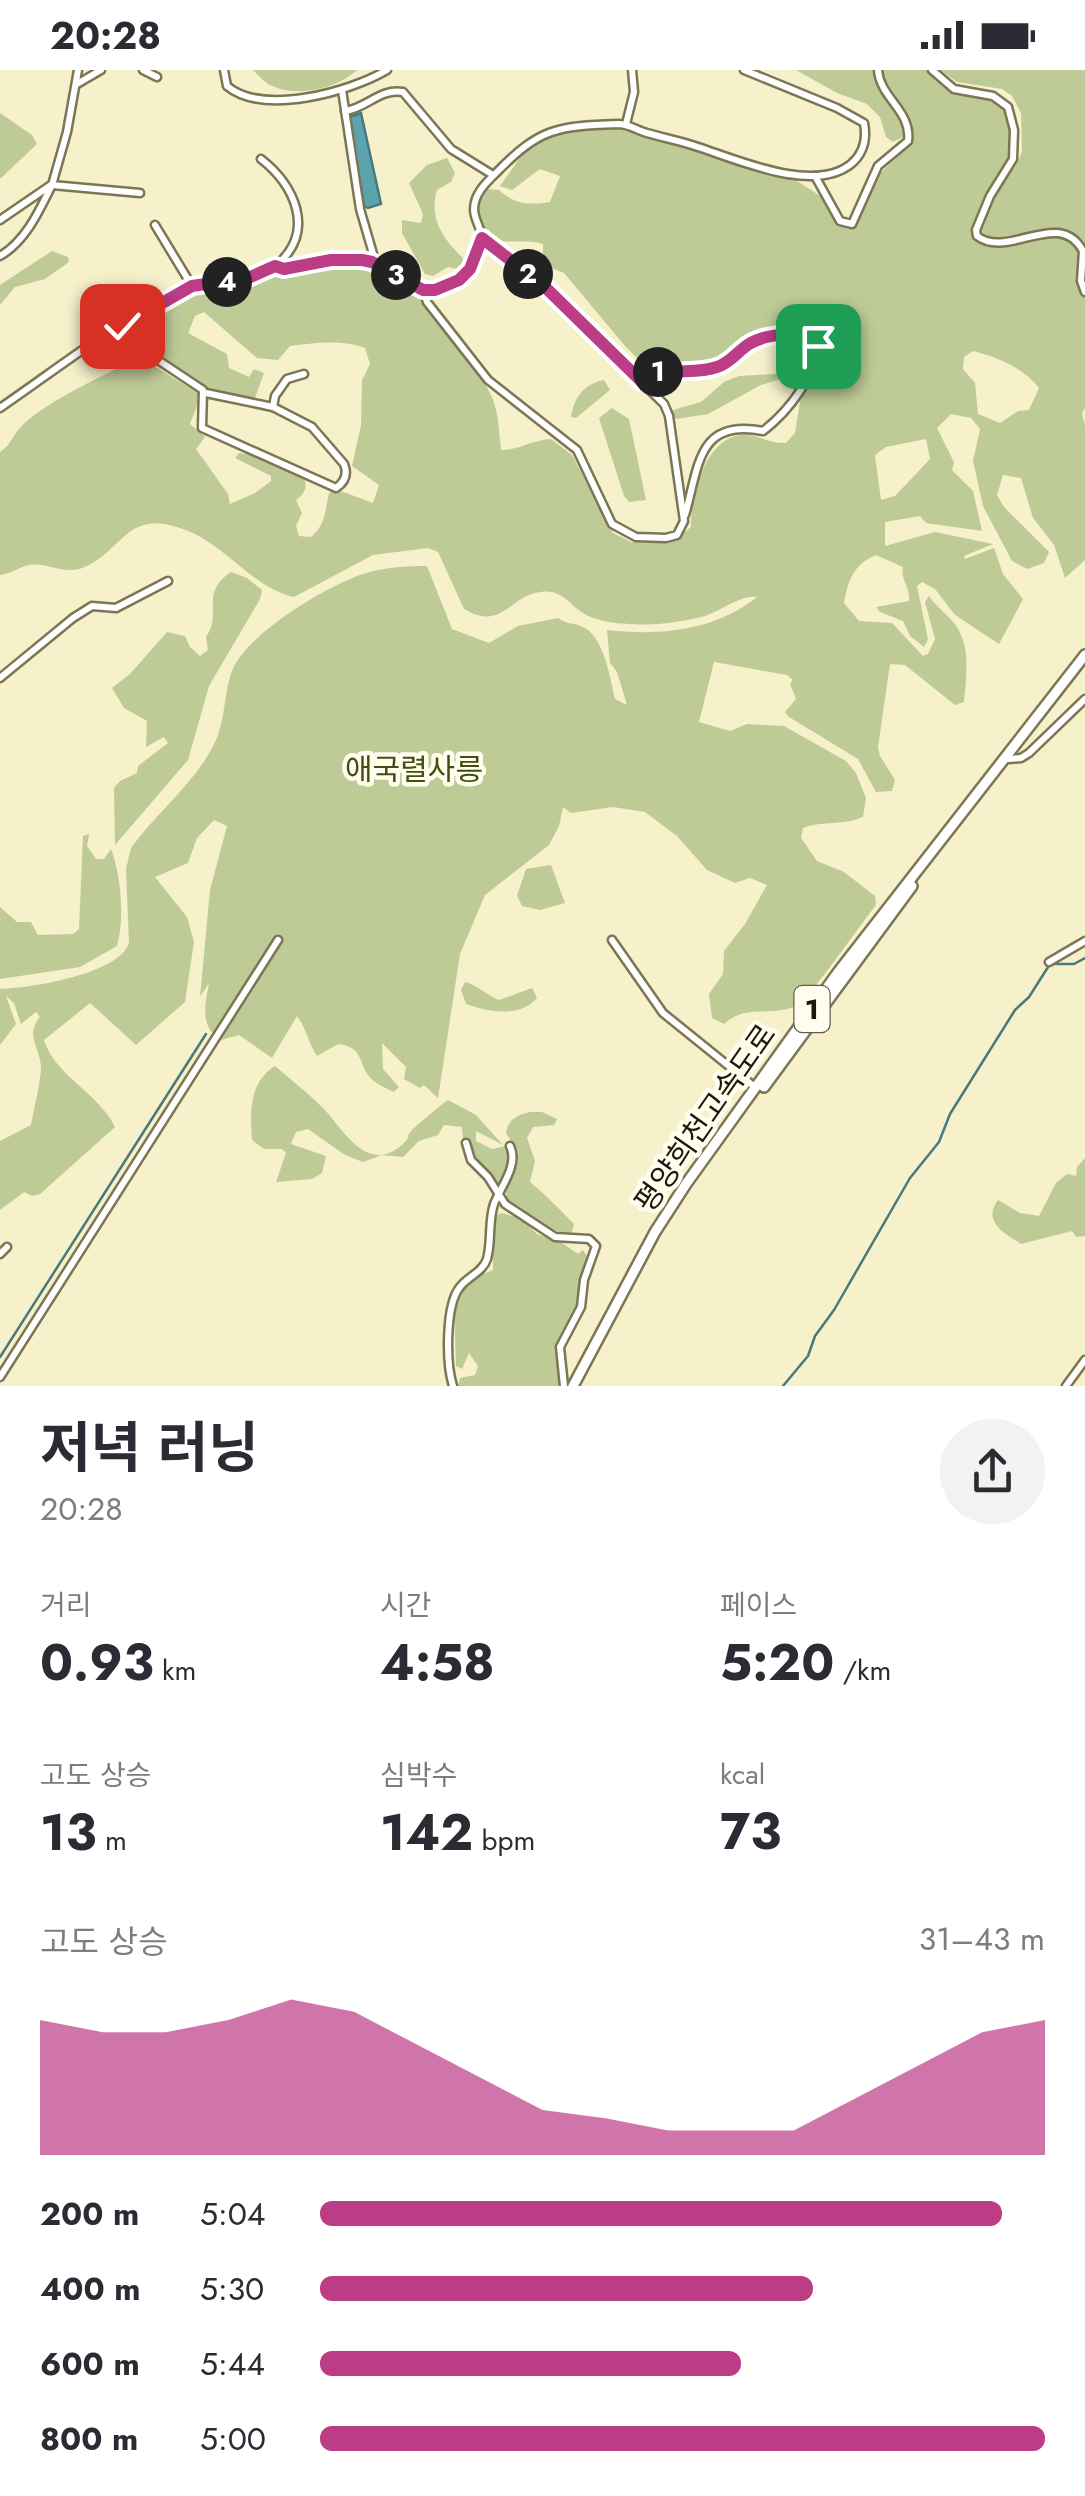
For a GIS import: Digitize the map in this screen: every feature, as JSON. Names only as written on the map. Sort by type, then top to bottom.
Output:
[{"type":"highway","name":"평양희천고속도로","points":[[576,1386],[662,1221],[839,971],[1085,655]]},
{"type":"highway","name":"평양희천고속도로","points":[[576,1386],[666,1222],[1008,758],[1085,664]]},
{"type":"street","points":[[0,256],[37,218],[52,185],[68,132],[78,70]]},
{"type":"street","points":[[76,85],[102,70]]},
{"type":"street","points":[[143,70],[157,77]]},
{"type":"street","points":[[224,70],[227,86],[248,98],[278,99],[342,90],[387,70]]},
{"type":"street","points":[[626,124],[634,92],[632,70]]},
{"type":"street","points":[[684,521],[668,409],[545,287],[482,238],[474,205],[480,191],[518,150],[557,128],[626,124],[748,164],[815,176],[833,174],[858,158],[866,140],[864,123],[744,70]]},
{"type":"street","points":[[815,176],[840,221],[852,224],[878,166],[908,141],[906,121],[882,88],[878,70]]},
{"type":"street","points":[[932,70],[954,89],[993,96],[1008,107],[1014,130],[1012,159],[990,196],[976,230],[978,236],[997,245],[1036,234],[1070,236],[1083,251],[1081,281],[1085,292]]},
{"type":"street","points":[[342,90],[360,210],[376,264]]},
{"type":"street","points":[[345,112],[388,92],[403,92],[452,149],[494,175]]},
{"type":"street","points":[[0,408],[122,326],[192,286],[248,278],[275,266],[295,236],[296,207],[292,190],[261,159]]},
{"type":"street","points":[[0,220],[52,185],[140,193]]},
{"type":"street","points":[[156,225],[192,286]]},
{"type":"street","points":[[275,266],[284,269],[331,260],[362,260],[423,290],[435,290],[459,280],[470,269],[482,238]]},
{"type":"street","points":[[423,290],[427,302],[488,380],[576,450],[612,524],[636,537],[677,535],[702,453],[729,430],[744,426],[763,430],[773,424],[809,373],[817,341],[802,335],[762,339],[748,344],[721,366],[664,371],[642,382]]},
{"type":"street","points":[[122,326],[142,350],[206,393],[272,407],[312,427],[344,464],[347,472],[341,484],[336,488],[202,428],[206,393]]},
{"type":"street","points":[[272,407],[287,379],[304,374]]},
{"type":"street","points":[[0,678],[92,606],[116,608],[168,581]]},
{"type":"street","points":[[1008,758],[1021,758],[1029,752],[1085,699]]},
{"type":"street","points":[[0,1377],[278,940]]},
{"type":"street","points":[[612,940],[662,1013],[756,1088]]},
{"type":"street","points":[[1049,962],[1085,942]]},
{"type":"street","points":[[466,1143],[469,1156],[498,1195],[530,1223],[555,1238],[589,1239],[596,1246],[584,1280],[581,1307],[560,1348],[564,1386]]},
{"type":"street","points":[[453,1386],[447,1346],[452,1302],[460,1286],[487,1258],[490,1220],[513,1159],[510,1146]]},
{"type":"street","points":[[0,1254],[8,1247]]},
{"type":"street","points":[[1066,1386],[1085,1360]]},
{"type":"green space","points":[[253,70],[357,70],[329,86],[294,91],[269,85]]},
{"type":"green space","points":[[796,70],[874,70],[879,88],[902,118],[905,136],[893,142],[886,137],[880,117],[867,104],[837,93]]},
{"type":"green space","name":"애국렬사릉","points":[[882,70],[926,70],[954,91],[1003,104],[1010,132],[1009,160],[978,215],[974,239],[1001,244],[1049,236],[1076,244],[1085,296],[1085,560],[1065,578],[1054,545],[1033,518],[1021,478],[1003,475],[997,495],[1004,507],[1049,552],[1044,563],[1027,569],[1012,561],[983,506],[973,461],[980,429],[971,418],[951,414],[937,428],[954,462],[952,470],[973,491],[982,531],[926,523],[920,516],[885,522],[885,546],[935,532],[993,544],[964,556],[965,559],[994,548],[1003,574],[1023,599],[999,644],[955,615],[935,589],[922,582],[917,586],[928,639],[924,647],[910,636],[903,621],[876,607],[909,601],[903,567],[876,555],[853,574],[844,603],[859,621],[892,623],[923,656],[935,639],[925,602],[929,596],[957,627],[964,645],[964,702],[955,705],[905,665],[890,664],[878,747],[895,780],[892,791],[876,792],[858,759],[789,717],[785,712],[796,699],[790,684],[793,680],[787,675],[714,662],[699,722],[730,731],[747,724],[784,726],[846,761],[856,773],[866,798],[863,817],[803,828],[801,838],[817,861],[844,872],[875,896],[876,905],[824,975],[804,1000],[788,1009],[741,1014],[724,1024],[712,1018],[709,994],[723,974],[724,951],[767,885],[750,878],[735,883],[707,870],[677,836],[645,812],[613,807],[571,813],[563,807],[549,845],[485,895],[460,954],[438,1098],[424,1085],[420,1088],[404,1079],[406,1067],[382,1043],[383,1069],[399,1087],[394,1092],[372,1079],[350,1047],[338,1044],[317,1056],[297,1016],[272,1058],[239,1035],[221,1040],[209,1029],[205,1014],[209,983],[200,997],[210,890],[227,826],[214,820],[197,838],[188,863],[155,877],[187,917],[194,942],[185,1002],[136,1045],[90,1003],[44,1040],[57,1064],[99,1104],[115,1127],[40,1194],[24,1192],[0,1210],[0,1141],[31,1125],[41,1069],[33,1036],[40,1017],[36,1012],[21,1024],[14,1003],[6,996],[16,1024],[0,1045],[0,989],[72,977],[122,954],[129,943],[126,869],[131,848],[205,760],[220,728],[232,671],[240,657],[271,627],[311,599],[350,579],[381,569],[427,566],[452,629],[489,643],[518,626],[558,618],[589,631],[605,658],[615,699],[627,705],[617,672],[610,663],[607,630],[666,631],[705,624],[757,597],[744,598],[701,617],[658,624],[598,620],[559,594],[548,592],[521,599],[497,615],[477,615],[464,609],[438,552],[428,548],[373,555],[294,597],[266,585],[198,536],[163,524],[136,528],[82,568],[29,565],[0,575],[0,452],[40,411],[118,368],[102,346],[123,337],[156,367],[201,395],[190,424],[205,437],[196,449],[228,494],[230,504],[271,481],[271,476],[235,458],[239,453],[254,455],[304,478],[306,485],[296,500],[302,513],[296,526],[299,536],[311,537],[322,522],[329,493],[338,490],[373,503],[379,485],[352,466],[361,425],[362,380],[370,364],[365,348],[337,343],[308,344],[290,346],[278,360],[257,358],[204,312],[195,316],[188,333],[227,354],[229,368],[249,377],[254,369],[264,373],[254,401],[204,387],[136,336],[157,310],[185,295],[319,265],[347,263],[403,283],[452,337],[492,397],[501,450],[551,439],[572,455],[613,533],[631,542],[670,543],[691,527],[697,486],[717,447],[740,435],[786,443],[795,433],[800,402],[823,344],[814,332],[759,334],[740,344],[720,363],[649,370],[564,273],[549,267],[543,258],[543,244],[490,237],[479,220],[479,200],[486,189],[499,190],[523,203],[550,202],[560,176],[540,169],[512,190],[500,186],[527,148],[563,131],[619,129],[794,179],[825,199],[837,224],[853,227],[874,181],[913,138]],"holes":[[[973,351],[1009,364],[1033,381],[1039,388],[1029,410],[1018,411],[1000,423],[978,414],[975,383],[963,369],[964,357]],[[926,439],[930,459],[895,496],[881,500],[875,455],[886,447]]]},
{"type":"green space","points":[[940,70],[1085,70],[1085,249],[1078,239],[1059,231],[1002,241],[981,236],[990,203],[1022,151],[1021,113],[1012,96],[1002,89],[957,82]]},
{"type":"green space","points":[[0,113],[32,135],[37,144],[0,179]]},
{"type":"green space","points":[[447,158],[455,173],[451,182],[437,190],[435,211],[445,237],[465,260],[462,270],[448,267],[433,276],[425,274],[402,233],[402,220],[421,223],[423,214],[409,183],[427,165]]},
{"type":"green space","points":[[52,251],[68,257],[69,262],[45,279],[15,287],[0,305],[0,285]]},
{"type":"green space","points":[[794,361],[805,361],[803,372],[761,385],[708,414],[676,419],[671,414],[701,402],[724,382],[739,376],[775,374]]},
{"type":"green space","points":[[604,380],[610,390],[576,418],[571,417],[581,392]]},
{"type":"green space","points":[[612,408],[629,419],[646,500],[629,502],[624,496],[599,418]]},
{"type":"green space","points":[[231,572],[262,590],[260,599],[209,686],[188,760],[115,845],[114,788],[137,773],[138,766],[168,743],[164,737],[146,747],[147,721],[124,708],[112,688],[130,674],[167,632],[185,636],[200,656],[208,650],[206,637],[213,620],[216,588]]},
{"type":"green space","points":[[89,834],[87,846],[96,859],[104,859],[111,849],[114,860],[121,910],[117,946],[80,967],[0,979],[0,907],[17,922],[31,922],[38,935],[73,934],[79,929],[83,836]]},
{"type":"green space","points":[[551,865],[565,903],[540,910],[522,906],[517,896],[526,869]]},
{"type":"green space","points":[[465,982],[499,1000],[532,988],[537,998],[513,1011],[484,1009],[466,1004],[461,990]]},
{"type":"green space","points":[[275,1066],[368,1153],[391,1152],[448,1100],[476,1115],[503,1145],[476,1131],[476,1141],[492,1149],[506,1146],[511,1150],[503,1180],[497,1189],[471,1156],[462,1127],[444,1125],[438,1135],[419,1141],[403,1157],[382,1155],[363,1162],[345,1155],[308,1129],[296,1132],[291,1144],[326,1156],[322,1173],[312,1179],[276,1182],[286,1153],[282,1149],[264,1149],[252,1140],[251,1119],[260,1080]]},
{"type":"green space","points":[[542,1112],[557,1119],[554,1125],[533,1127],[527,1138],[535,1161],[530,1182],[574,1224],[571,1235],[538,1225],[508,1202],[506,1191],[517,1157],[507,1128],[514,1118]]},
{"type":"green space","points":[[1085,1158],[1085,1236],[1076,1237],[1072,1231],[1021,1244],[997,1226],[992,1215],[998,1200],[1020,1213],[1039,1216],[1056,1183],[1067,1174],[1076,1176],[1077,1167]]},
{"type":"green space","points":[[501,1213],[521,1218],[537,1234],[578,1254],[583,1250],[590,1261],[578,1307],[558,1347],[562,1374],[558,1386],[458,1386],[460,1378],[475,1375],[478,1366],[469,1353],[462,1369],[456,1366],[454,1304],[470,1280],[493,1270],[493,1218]]},
{"type":"water","points":[[361,113],[381,204],[368,208],[364,206],[349,117]]},
{"type":"waterway","points":[[783,1386],[808,1356],[815,1336],[910,1178],[939,1142],[950,1114],[1015,1010],[1029,997],[1050,964],[1074,964],[1085,958]]},
{"type":"waterway","points":[[0,1357],[206,1034]]},
{"type":"route","points":[[122,326],[180,290],[248,278],[275,266],[284,269],[331,260],[362,260],[385,268],[412,286],[435,290],[459,280],[470,269],[482,238],[545,287],[642,382],[654,373],[721,366],[748,344],[762,339],[808,336],[818,346]]}]
